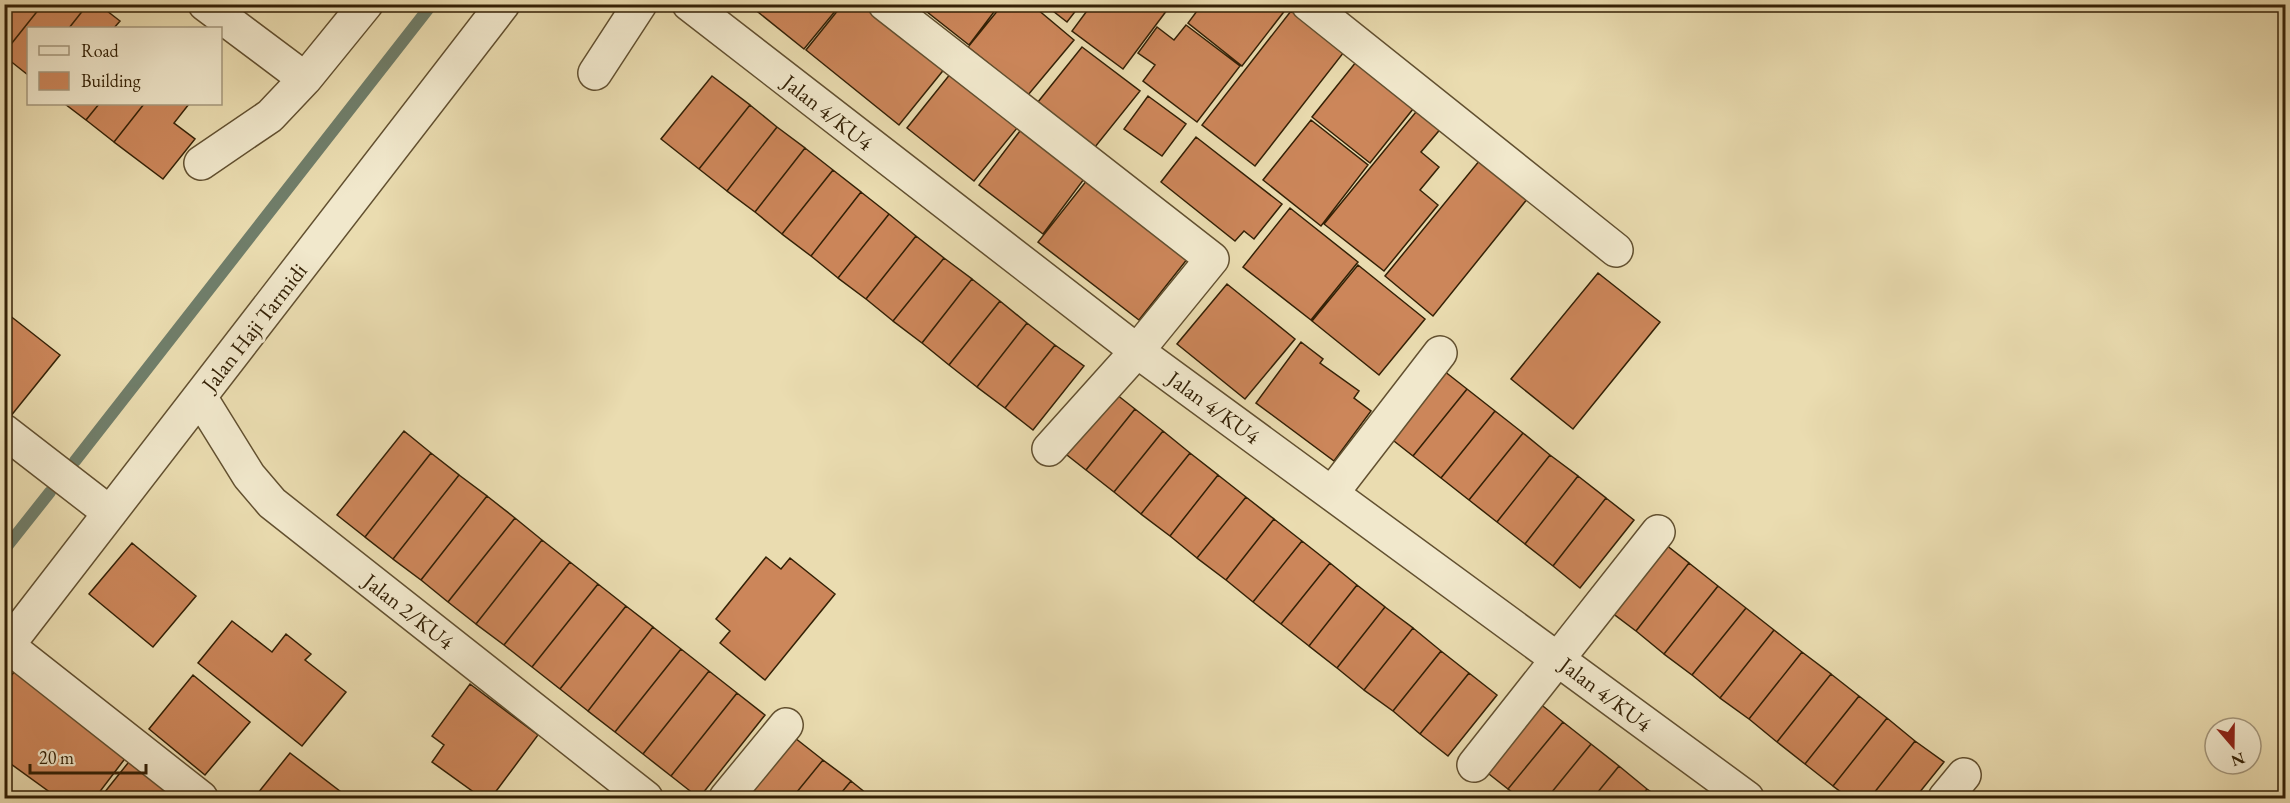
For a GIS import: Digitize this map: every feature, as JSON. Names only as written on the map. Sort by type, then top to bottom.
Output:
[{"type":"street","points":[[205,4],[305,79]]},
{"type":"street","points":[[201,164],[270,116],[305,79],[366,4]]},
{"type":"street","name":"Jalan Haji Tarmidi","points":[[6,648],[503,4]]},
{"type":"street","points":[[595,73],[640,4]]},
{"type":"street","name":"Jalan 4/KU4","points":[[689,4],[1137,351],[1747,798]]},
{"type":"street","points":[[885,4],[1212,259],[1137,351],[1049,449]]},
{"type":"street","points":[[1308,4],[1616,250]]},
{"type":"street","points":[[1332,493],[1440,353]]},
{"type":"street","name":"Jalan 2/KU4","points":[[200,397],[249,476],[272,503],[646,798]]},
{"type":"street","points":[[4,431],[110,513]]},
{"type":"street","points":[[1474,765],[1658,532]]},
{"type":"street","points":[[6,648],[201,798]]},
{"type":"street","points":[[726,798],[786,725]]},
{"type":"building","points":[[4,4],[43,4],[4,53]]},
{"type":"building","points":[[43,4],[88,4],[70,27],[27,27],[27,74],[4,56],[4,53]]},
{"type":"building","points":[[88,4],[98,4],[120,21],[115,27],[70,27]]},
{"type":"building","points":[[748,4],[841,4],[804,49]]},
{"type":"building","points":[[843,4],[879,4],[950,62],[899,125],[806,50]]},
{"type":"building","points":[[917,4],[1000,4],[969,45]]},
{"type":"building","points":[[1003,4],[1031,4],[1074,40],[1028,95],[968,47]]},
{"type":"building","points":[[1044,4],[1081,4],[1067,22]]},
{"type":"building","points":[[1092,4],[1160,4],[1167,10],[1123,69],[1072,31]]},
{"type":"building","points":[[1196,4],[1280,4],[1286,9],[1242,66],[1188,23],[1200,7]]},
{"type":"building","points":[[1291,11],[1344,52],[1255,166],[1202,125]]},
{"type":"building","points":[[1186,25],[1240,66],[1197,122],[1143,81],[1155,65],[1138,53],[1157,27],[1174,40]]},
{"type":"building","points":[[1082,47],[1140,91],[1095,147],[1038,102]]},
{"type":"building","points":[[1360,57],[1417,104],[1370,163],[1312,117]]},
{"type":"building","points":[[955,68],[1022,122],[974,181],[907,128]]},
{"type":"building","points":[[712,76],[750,105],[699,169],[661,139]]},
{"type":"building","points":[[1148,96],[1186,124],[1162,156],[1124,129]]},
{"type":"building","points":[[66,105],[98,105],[86,120]]},
{"type":"building","points":[[98,105],[143,105],[114,142],[86,120]]},
{"type":"building","points":[[143,105],[188,105],[174,123],[195,139],[163,179],[114,142]]},
{"type":"building","points":[[750,105],[777,127],[727,191],[699,169]]},
{"type":"building","points":[[1420,107],[1443,126],[1421,152],[1439,167],[1420,190],[1438,205],[1384,271],[1324,224]]},
{"type":"building","points":[[1311,120],[1368,165],[1321,226],[1263,180]]},
{"type":"building","points":[[1026,123],[1090,171],[1043,234],[979,185]]},
{"type":"building","points":[[777,127],[805,148],[755,212],[727,191]]},
{"type":"building","points":[[1196,137],[1282,204],[1254,239],[1244,231],[1235,241],[1161,182]]},
{"type":"building","points":[[805,148],[833,170],[782,234],[755,212]]},
{"type":"building","points":[[1480,160],[1528,198],[1433,316],[1385,276]]},
{"type":"building","points":[[833,170],[861,192],[811,256],[782,234]]},
{"type":"building","points":[[1091,175],[1192,253],[1139,320],[1038,242]]},
{"type":"building","points":[[861,192],[889,214],[838,278],[811,256]]},
{"type":"building","points":[[1290,208],[1358,262],[1311,320],[1243,267]]},
{"type":"building","points":[[889,214],[916,236],[866,299],[838,278]]},
{"type":"building","points":[[916,236],[944,258],[893,321],[866,299]]},
{"type":"building","points":[[944,258],[972,279],[922,343],[893,321]]},
{"type":"building","points":[[1358,265],[1425,319],[1379,375],[1312,321]]},
{"type":"building","points":[[1598,273],[1660,322],[1573,429],[1511,379]]},
{"type":"building","points":[[972,279],[1000,301],[949,365],[922,343]]},
{"type":"building","points":[[1227,284],[1295,339],[1245,399],[1177,344]]},
{"type":"building","points":[[1000,301],[1027,323],[977,387],[949,365]]},
{"type":"building","points":[[4,311],[60,355],[10,417],[4,413]]},
{"type":"building","points":[[1027,323],[1055,345],[1005,408],[977,387]]},
{"type":"building","points":[[1301,342],[1323,359],[1320,363],[1359,391],[1354,398],[1371,411],[1334,461],[1256,403]]},
{"type":"building","points":[[1055,345],[1084,366],[1033,430],[1005,408]]},
{"type":"building","points":[[1439,367],[1467,389],[1413,456],[1385,434]]},
{"type":"building","points":[[1107,387],[1135,409],[1086,470],[1058,448]]},
{"type":"building","points":[[1467,389],[1495,411],[1441,478],[1413,456]]},
{"type":"building","points":[[1135,409],[1163,431],[1114,492],[1086,470]]},
{"type":"building","points":[[1495,411],[1523,433],[1469,500],[1441,478]]},
{"type":"building","points":[[404,431],[431,453],[365,537],[337,515]]},
{"type":"building","points":[[1163,431],[1190,453],[1141,514],[1114,492]]},
{"type":"building","points":[[1523,433],[1550,455],[1497,522],[1469,500]]},
{"type":"building","points":[[431,453],[459,475],[393,559],[365,537]]},
{"type":"building","points":[[1190,453],[1218,475],[1170,536],[1141,514]]},
{"type":"building","points":[[1550,455],[1578,476],[1525,544],[1497,522]]},
{"type":"building","points":[[459,475],[487,496],[421,580],[393,559]]},
{"type":"building","points":[[1218,475],[1246,497],[1197,558],[1170,536]]},
{"type":"building","points":[[1578,476],[1606,498],[1553,566],[1525,544]]},
{"type":"building","points":[[487,496],[515,518],[448,602],[421,580]]},
{"type":"building","points":[[1246,497],[1274,519],[1226,580],[1197,558]]},
{"type":"building","points":[[1606,498],[1634,520],[1580,588],[1553,566]]},
{"type":"building","points":[[515,518],[542,540],[476,624],[448,602]]},
{"type":"building","points":[[1274,519],[1302,541],[1253,602],[1226,580]]},
{"type":"building","points":[[542,540],[570,562],[504,645],[476,624]]},
{"type":"building","points":[[1302,541],[1330,563],[1281,624],[1253,602]]},
{"type":"building","points":[[1661,541],[1689,563],[1636,631],[1607,609]]},
{"type":"building","points":[[132,543],[196,596],[153,647],[89,594]]},
{"type":"building","points":[[766,557],[781,569],[790,558],[835,594],[765,680],[720,643],[730,631],[716,619]]},
{"type":"building","points":[[570,562],[598,584],[532,667],[504,645]]},
{"type":"building","points":[[1330,563],[1357,585],[1309,646],[1281,624]]},
{"type":"building","points":[[1689,563],[1718,586],[1664,654],[1636,631]]},
{"type":"building","points":[[598,584],[626,606],[560,689],[532,667]]},
{"type":"building","points":[[1357,585],[1385,607],[1337,668],[1309,646]]},
{"type":"building","points":[[1718,586],[1746,608],[1692,675],[1664,654]]},
{"type":"building","points":[[626,606],[653,627],[588,711],[560,689]]},
{"type":"building","points":[[1385,607],[1413,628],[1364,690],[1337,668]]},
{"type":"building","points":[[1746,608],[1774,630],[1720,698],[1692,675]]},
{"type":"building","points":[[232,621],[272,652],[286,634],[311,654],[305,660],[346,692],[302,746],[198,663]]},
{"type":"building","points":[[653,627],[681,649],[615,732],[588,711]]},
{"type":"building","points":[[1413,628],[1441,651],[1393,711],[1364,690]]},
{"type":"building","points":[[1774,630],[1802,652],[1749,719],[1720,698]]},
{"type":"building","points":[[681,649],[709,671],[643,754],[615,732]]},
{"type":"building","points":[[1441,651],[1469,673],[1420,734],[1393,711]]},
{"type":"building","points":[[1802,652],[1831,674],[1777,742],[1749,719]]},
{"type":"building","points":[[17,668],[130,752],[95,798],[58,798],[4,759],[4,685]]},
{"type":"building","points":[[709,671],[737,693],[671,776],[643,754]]},
{"type":"building","points":[[1469,673],[1497,695],[1448,756],[1420,734]]},
{"type":"building","points":[[1831,674],[1859,696],[1805,764],[1777,742]]},
{"type":"building","points":[[193,675],[250,722],[205,775],[149,729]]},
{"type":"building","points":[[470,684],[538,735],[491,798],[482,798],[432,762],[444,745],[432,736]]},
{"type":"building","points":[[737,693],[765,715],[699,798],[671,776]]},
{"type":"building","points":[[1859,696],[1887,718],[1833,786],[1805,764]]},
{"type":"building","points":[[1534,699],[1563,722],[1508,789],[1480,767]]},
{"type":"building","points":[[1887,718],[1915,741],[1870,798],[1849,798],[1833,786]]},
{"type":"building","points":[[1563,722],[1591,744],[1547,798],[1520,798],[1508,789]]},
{"type":"building","points":[[795,738],[823,760],[792,798],[747,798]]},
{"type":"building","points":[[1915,741],[1944,762],[1915,798],[1870,798]]},
{"type":"building","points":[[1591,744],[1619,766],[1593,798],[1547,798]]},
{"type":"building","points":[[290,753],[349,798],[254,798]]},
{"type":"building","points":[[132,758],[185,798],[100,798]]},
{"type":"building","points":[[823,760],[851,781],[837,798],[792,798]]},
{"type":"building","points":[[1619,766],[1647,789],[1640,798],[1593,798]]},
{"type":"building","points":[[851,781],[872,798],[837,798]]},
{"type":"building","points":[[1647,789],[1660,798],[1640,798]]},
{"type":"waterway","points":[[75,461],[432,4]]},
{"type":"waterway","points":[[4,550],[50,492]]}]
